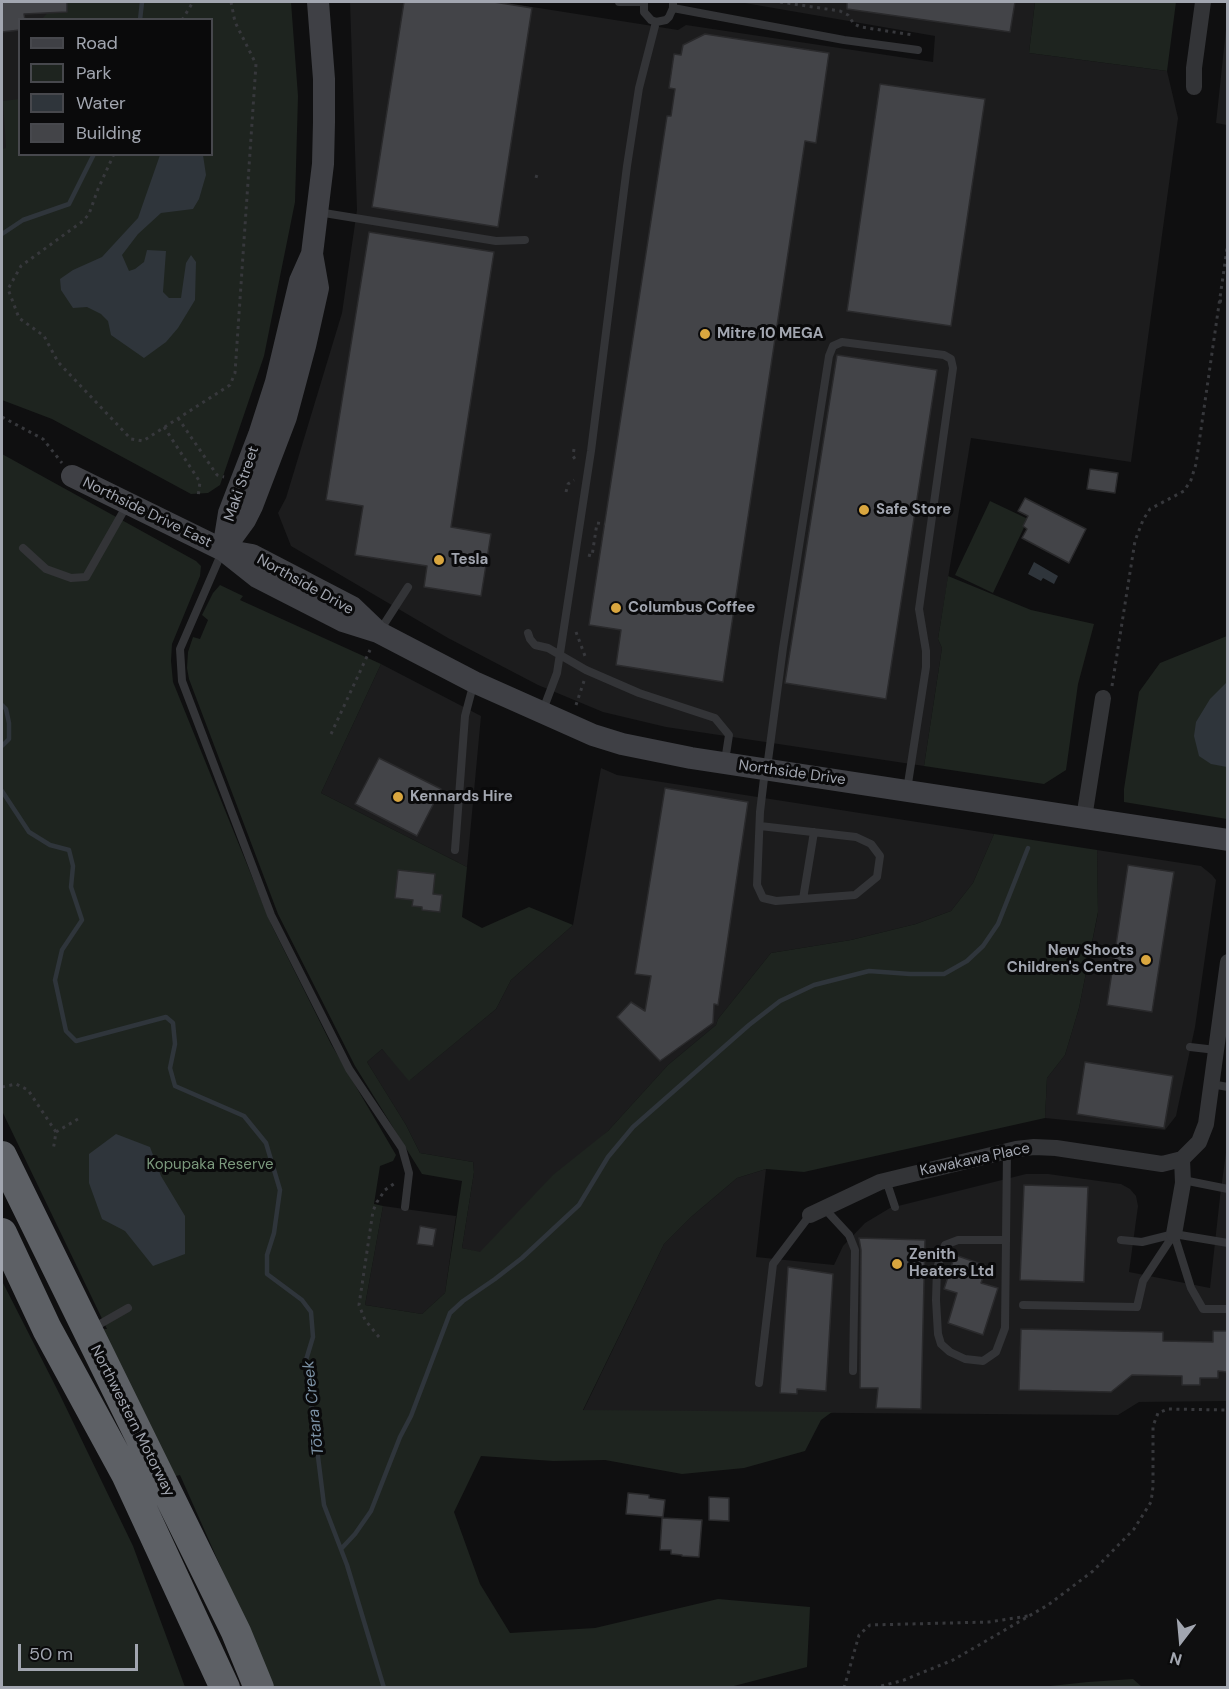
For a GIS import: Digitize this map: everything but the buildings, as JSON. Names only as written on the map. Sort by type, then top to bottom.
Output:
[{"type":"highway","name":"Northwestern Motorway","points":[[2,1156],[236,1632],[259,1688]]},
{"type":"highway","name":"Northwestern Motorway","points":[[2,1233],[47,1329],[126,1474],[225,1688]]},
{"type":"street","name":"Maki Street","points":[[223,550],[245,520],[252,506],[286,417],[318,288],[312,254],[318,212],[324,122],[324,79],[318,2]]},
{"type":"street","points":[[1194,87],[1194,68],[1203,2]]},
{"type":"street","name":"Northside Drive East","points":[[72,476],[223,550]]},
{"type":"street","name":"Northside Drive","points":[[223,550],[256,577],[343,621],[378,632],[542,714],[622,744],[724,763],[1227,840]]},
{"type":"street","points":[[1084,818],[1103,698]]},
{"type":"street","points":[[1174,1234],[1183,1180],[1182,1159],[1203,1134],[1219,1085],[1216,1050],[1227,963]]},
{"type":"street","name":"Kawakawa Place","points":[[817,1211],[886,1180],[1007,1151],[1034,1147],[1056,1148],[1162,1164],[1182,1159]]},
{"type":"lane","points":[[619,2],[644,2],[643,8],[647,17],[656,22],[666,20],[672,13],[673,5],[844,40],[918,50]]},
{"type":"lane","points":[[542,714],[557,673],[560,656],[591,451],[627,166],[639,88],[656,22]]},
{"type":"lane","points":[[318,212],[496,241],[525,240]]},
{"type":"lane","points":[[760,826],[856,837],[871,844],[880,856],[877,877],[855,895],[776,901],[763,898],[757,885],[760,826],[766,769],[829,356],[833,346],[842,342],[944,355],[951,359],[953,368],[920,609],[926,667],[907,790]]},
{"type":"lane","points":[[23,548],[46,568],[71,578],[86,577],[127,504]]},
{"type":"lane","points":[[223,550],[180,649],[182,681],[272,915],[349,1069],[402,1148],[409,1173],[405,1207]]},
{"type":"lane","points":[[378,632],[408,587]]},
{"type":"lane","points":[[528,633],[535,645],[548,648],[560,656],[639,693],[716,718],[729,735],[724,763]]},
{"type":"lane","points":[[455,850],[465,716],[474,682]]},
{"type":"lane","points":[[803,899],[814,832]]},
{"type":"lane","points":[[1190,1047],[1216,1050]]},
{"type":"lane","points":[[1006,1240],[958,1240],[945,1245],[937,1268],[936,1300],[938,1334],[941,1344],[950,1352],[965,1359],[983,1361],[996,1352],[1005,1328],[1006,1240],[1007,1151]]},
{"type":"lane","points":[[886,1180],[895,1206]]},
{"type":"lane","points":[[1183,1180],[1227,1189]]},
{"type":"lane","points":[[759,1383],[773,1264],[817,1211],[849,1236],[855,1250],[853,1371]]},
{"type":"lane","points":[[1023,1305],[1137,1307],[1143,1281],[1174,1234]]},
{"type":"lane","points":[[1174,1234],[1191,1288],[1203,1309],[1227,1309]]},
{"type":"lane","points":[[1122,1240],[1142,1242],[1174,1234],[1227,1243]]},
{"type":"lane","points":[[87,1331],[128,1308]]},
{"type":"path","points":[[183,18],[193,2]]},
{"type":"path","points":[[113,156],[89,214],[83,221],[21,266],[8,289],[19,318],[44,336],[58,362],[131,439],[143,441],[230,385],[235,373],[256,64],[235,22],[231,2]]},
{"type":"path","points":[[780,2],[840,11],[848,15],[854,24],[861,27],[913,35]]},
{"type":"path","points":[[1103,698],[1110,694],[1135,542],[1143,520],[1150,509],[1184,491],[1191,480],[1196,464],[1227,242]]},
{"type":"path","points":[[1219,301],[1227,302]]},
{"type":"path","points":[[2,417],[44,439],[72,476]]},
{"type":"path","points":[[178,418],[217,475],[226,478]]},
{"type":"path","points":[[164,427],[200,482],[198,497]]},
{"type":"path","points":[[573,456],[574,449]]},
{"type":"path","points":[[566,492],[568,484]]},
{"type":"path","points":[[331,734],[378,632]]},
{"type":"path","points":[[576,705],[585,679]]},
{"type":"path","points":[[2,1087],[16,1084],[28,1090],[56,1132],[53,1151]]},
{"type":"path","points":[[56,1132],[78,1119]]},
{"type":"path","points":[[379,1337],[365,1320],[359,1305],[373,1212],[376,1202],[386,1190],[409,1173]]},
{"type":"path","points":[[874,1688],[904,1680],[953,1660],[1048,1605],[1092,1570],[1128,1536],[1145,1514],[1152,1496],[1153,1426],[1158,1413],[1168,1409],[1227,1410]]},
{"type":"path","points":[[844,1688],[859,1635],[870,1625],[989,1622],[1029,1615]]},
{"type":"shaded area","points":[[2,2],[101,2],[102,18],[18,18],[19,156],[2,205]]},
{"type":"shaded area","points":[[350,2],[501,2],[678,30],[686,25],[933,62],[935,36],[739,2],[1035,2],[1029,53],[1167,71],[1178,118],[1131,462],[971,438],[938,639],[942,648],[924,766],[666,727],[603,712],[538,685],[448,638],[291,546],[278,513],[286,498],[342,313],[357,210]]},
{"type":"shaded area","points":[[1227,20],[1227,125],[1216,123]]},
{"type":"shaded area","points":[[381,664],[481,716],[467,867],[321,793]]},
{"type":"shaded area","points":[[601,768],[617,775],[994,834],[973,883],[951,911],[916,924],[851,940],[771,953],[718,1019],[716,1025],[668,1065],[608,1131],[480,1253],[462,1248],[474,1172],[473,1162],[420,1153],[406,1125],[367,1062],[382,1049],[410,1080],[496,1009],[511,980],[573,925]]},
{"type":"shaded area","points":[[1097,850],[1201,866],[1216,880],[1195,1027],[1176,1116],[1165,1130],[1045,1118],[1047,1078],[1065,1055],[1079,1008],[1098,913]]},
{"type":"shaded area","points":[[1227,1145],[1227,1401],[1139,1402],[1118,1415],[583,1411],[664,1244],[691,1217],[737,1178],[766,1169],[756,1257],[834,1265],[843,1246],[865,1223],[890,1208],[1026,1174],[1048,1174],[1121,1184],[1136,1196],[1138,1206],[1129,1272],[1210,1288]]},
{"type":"shaded area","points":[[383,1206],[456,1216],[445,1293],[422,1314],[365,1305]]},
{"type":"green space","points":[[52,2],[291,2],[298,96],[295,202],[264,356],[220,485],[208,493],[191,494],[52,419],[2,400],[2,149],[6,148],[3,101],[18,99],[18,156],[213,156],[213,18],[43,18],[52,8]]},
{"type":"green space","points":[[1035,2],[1176,2],[1167,71],[1029,53]]},
{"type":"green space","name":"Kopupaka Reserve","points":[[2,454],[196,561],[201,566],[200,576],[172,644],[173,682],[272,926],[331,1044],[396,1155],[393,1161],[380,1166],[374,1204],[383,1206],[365,1305],[422,1314],[445,1293],[462,1181],[422,1174],[355,1066],[278,914],[189,679],[187,668],[188,652],[193,637],[200,639],[208,620],[202,615],[213,593],[220,585],[243,596],[240,600],[381,664],[321,793],[467,867],[462,917],[482,928],[529,907],[573,925],[511,980],[496,1009],[409,1081],[382,1049],[367,1062],[406,1125],[420,1153],[473,1162],[474,1172],[462,1248],[480,1252],[553,1175],[608,1131],[668,1065],[716,1025],[718,1019],[771,953],[851,940],[916,924],[951,911],[973,883],[994,834],[1097,850],[1098,912],[1079,1008],[1065,1055],[1047,1078],[1045,1118],[804,1172],[766,1169],[737,1178],[691,1217],[664,1244],[583,1410],[832,1412],[821,1420],[805,1451],[744,1468],[682,1474],[605,1460],[553,1461],[481,1456],[454,1512],[480,1584],[510,1633],[595,1628],[718,1599],[810,1607],[807,1667],[730,1687],[274,1687],[180,1475],[172,1477],[103,1329],[107,1329],[2,1111]]},
{"type":"green space","points":[[990,501],[1028,519],[993,593],[955,575]]},
{"type":"green space","points":[[948,576],[1031,610],[1094,624],[1078,684],[1066,770],[1044,784],[924,766],[942,648],[938,639]]},
{"type":"green space","points":[[1227,636],[1227,819],[1124,802],[1139,692],[1160,663]]},
{"type":"green space","points":[[2,1281],[133,1546],[185,1687],[2,1687]]},
{"type":"green space","points":[[1133,1679],[1142,1687],[1041,1687],[1088,1682]]},
{"type":"water","points":[[160,156],[203,156],[206,175],[199,199],[193,209],[161,213],[138,234],[122,255],[129,271],[144,262],[147,250],[166,251],[163,292],[169,298],[181,298],[186,263],[191,255],[196,262],[195,300],[178,328],[166,342],[144,358],[111,335],[108,321],[101,314],[87,307],[73,308],[61,290],[60,279],[73,270],[102,257],[138,218]]},
{"type":"water","points":[[1034,562],[1058,576],[1054,584],[1043,578],[1041,581],[1028,574]]},
{"type":"water","points":[[1227,682],[1227,767],[1211,764],[1199,756],[1194,736],[1196,722],[1210,699]]},
{"type":"water","points":[[116,1134],[150,1147],[161,1176],[185,1216],[185,1254],[153,1266],[125,1231],[102,1219],[89,1183],[89,1154]]},
{"type":"waterway","points":[[140,18],[142,2]]},
{"type":"waterway","points":[[2,234],[23,220],[69,204],[93,156]]},
{"type":"waterway","name":"Tōtara Creek","points":[[2,705],[6,709],[9,723],[9,739],[2,746]]},
{"type":"waterway","name":"Tōtara Creek","points":[[2,791],[29,832],[50,845],[69,850],[73,866],[71,887],[82,920],[62,950],[55,980],[66,1031],[76,1041],[166,1017],[173,1023],[175,1044],[170,1068],[175,1086],[244,1116],[266,1143],[280,1190],[274,1233],[267,1255],[267,1274],[302,1300],[311,1312],[313,1337],[306,1360],[324,1505],[347,1565],[384,1688]]},
{"type":"waterway","points":[[341,1549],[371,1511],[400,1437],[411,1416],[450,1313],[522,1258],[579,1205],[608,1157],[633,1127],[749,1025],[780,1001],[814,985],[869,971],[944,974],[967,961],[983,946],[998,924],[1028,848]]},
{"type":"place","name":"Mitre 10 MEGA","points":[[705,334]]},
{"type":"place","name":"Safe Store","points":[[864,510]]},
{"type":"place","name":"Tesla","points":[[439,560]]},
{"type":"place","name":"Columbus Coffee","points":[[616,608]]},
{"type":"place","name":"Kennards Hire","points":[[398,797]]},
{"type":"place","name":"New Shoots Children's Centre","points":[[1146,960]]},
{"type":"place","name":"Zenith Heaters Ltd","points":[[897,1264]]}]
